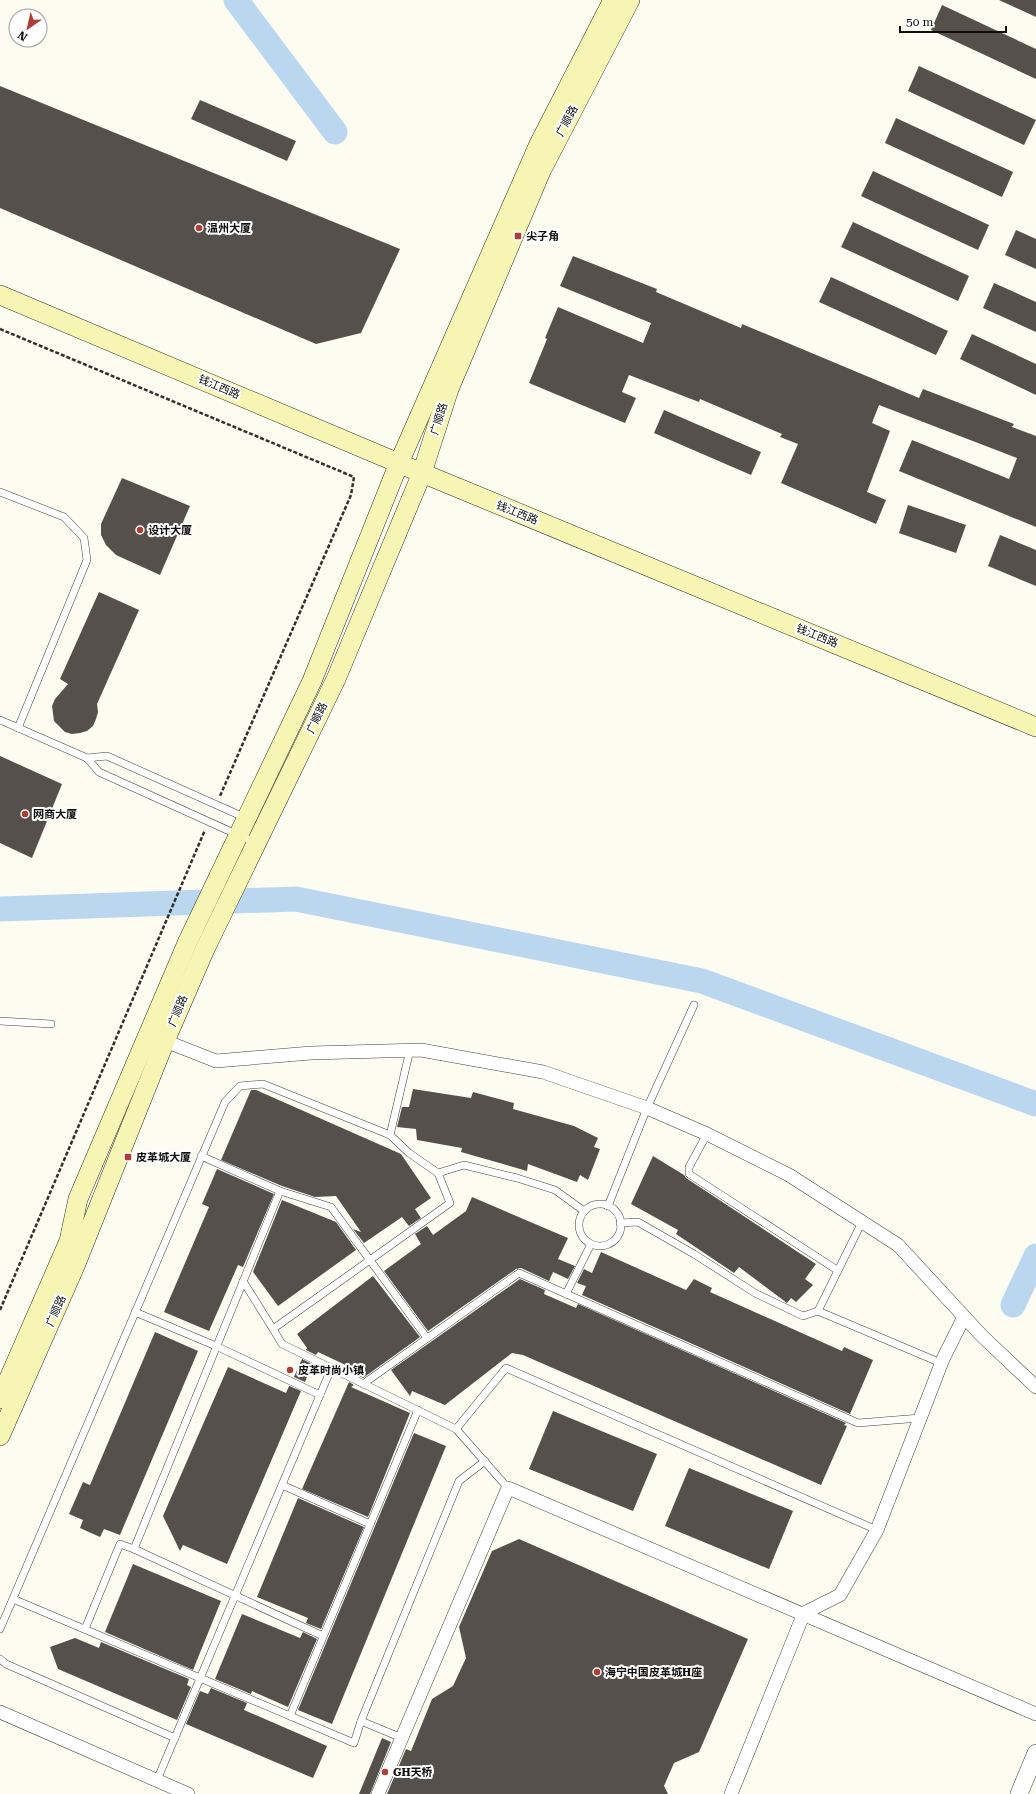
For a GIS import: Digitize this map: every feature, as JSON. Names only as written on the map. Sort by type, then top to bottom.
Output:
[{"type":"main road","name":"广顺路","points":[[0,1436],[75,1266],[165,1041],[205,949],[256,843],[255,822],[399,463],[539,144],[613,0]]},
{"type":"main road","name":"广顺路","points":[[0,1398],[69,1240],[78,1199],[188,941],[238,834],[255,822],[336,679],[422,473],[448,389],[538,178],[630,0]]},
{"type":"main road","name":"钱江西路","points":[[0,295],[422,473],[1036,727]]},
{"type":"street","points":[[165,1041],[216,1061],[311,1053],[421,1050],[543,1072],[648,1108],[707,1134],[789,1175],[898,1245],[982,1336],[1036,1387]]},
{"type":"street","points":[[731,1794],[804,1613],[840,1595],[877,1530],[941,1363],[964,1317]]},
{"type":"street","points":[[378,1794],[508,1488],[804,1613],[1036,1714]]},
{"type":"street","points":[[0,1712],[188,1794]]},
{"type":"street","points":[[1019,1794],[1036,1753]]},
{"type":"lane","points":[[0,492],[64,518],[84,538],[87,560],[18,728]]},
{"type":"lane","points":[[0,720],[87,758],[99,772],[256,843]]},
{"type":"lane","points":[[87,758],[108,756],[255,822]]},
{"type":"lane","points":[[608,1206],[648,1108],[694,1005]]},
{"type":"lane","points":[[0,1021],[51,1024]]},
{"type":"lane","points":[[390,1135],[410,1050]]},
{"type":"lane","points":[[0,1629],[201,1156],[225,1102],[240,1086],[263,1084],[390,1135],[408,1153],[438,1173],[450,1203],[273,1329]]},
{"type":"lane","points":[[707,1134],[689,1167],[689,1174],[837,1270]]},
{"type":"lane","points":[[201,1156],[280,1191],[331,1207],[371,1259],[427,1338]]},
{"type":"lane","points":[[438,1173],[464,1165],[517,1178],[555,1190],[584,1211]]},
{"type":"lane","points":[[134,1549],[280,1191]]},
{"type":"lane","points":[[595,1205],[608,1206],[614,1210],[620,1223],[620,1230],[612,1242],[606,1245],[591,1244],[582,1236],[579,1230],[579,1223],[584,1211],[595,1205]]},
{"type":"lane","points":[[620,1223],[638,1222],[694,1254],[755,1293],[803,1316],[818,1310],[862,1222]]},
{"type":"lane","points":[[566,1294],[591,1244]]},
{"type":"lane","points":[[363,1384],[519,1273],[858,1424],[920,1418]]},
{"type":"lane","points":[[243,1281],[282,1344],[331,1369],[456,1428],[508,1488]]},
{"type":"lane","points":[[818,1310],[941,1363]]},
{"type":"lane","points":[[135,1312],[216,1346],[320,1395]]},
{"type":"lane","points":[[456,1428],[506,1368],[877,1530]]},
{"type":"lane","points":[[157,1780],[331,1369]]},
{"type":"lane","points":[[290,1716],[418,1410]]},
{"type":"lane","points":[[13,1599],[354,1743],[361,1721],[459,1481],[485,1462]]},
{"type":"lane","points":[[282,1485],[370,1524]]},
{"type":"lane","points":[[85,1629],[120,1544],[134,1549],[323,1636]]},
{"type":"lane","points":[[0,1659],[6,1664],[175,1738]]},
{"type":"lane","points":[[361,1721],[402,1738]]},
{"type":"path","points":[[0,329],[354,478],[351,496],[217,805]]},
{"type":"path","points":[[0,1310],[209,821]]},
{"type":"building","points":[[999,0],[1036,0],[1036,17]]},
{"type":"building","points":[[942,5],[1036,49],[1036,79],[931,30]]},
{"type":"building","points":[[919,66],[1036,120],[1024,145],[908,91]]},
{"type":"building","name":"温州大厦","points":[[0,86],[400,249],[361,333],[316,344],[0,208]]},
{"type":"building","points":[[200,100],[296,141],[287,161],[191,119]]},
{"type":"building","points":[[896,118],[1013,172],[1002,197],[885,143]]},
{"type":"building","points":[[873,171],[989,225],[978,250],[861,196]]},
{"type":"building","points":[[853,222],[969,276],[958,301],[841,247]]},
{"type":"building","points":[[1016,230],[1036,239],[1036,269],[1005,255]]},
{"type":"building","points":[[573,256],[657,289],[656,292],[741,328],[742,324],[919,398],[923,389],[1014,424],[1012,427],[1036,436],[1036,527],[899,471],[912,440],[1009,479],[1017,458],[879,405],[872,423],[890,431],[867,492],[886,500],[876,524],[781,483],[798,444],[780,437],[782,434],[700,399],[699,402],[629,375],[622,392],[636,398],[625,423],[529,383],[558,307],[643,343],[651,323],[560,286]]},
{"type":"building","points":[[831,277],[948,331],[936,355],[819,302]]},
{"type":"building","points":[[994,283],[1036,302],[1036,332],[983,308]]},
{"type":"building","points":[[972,334],[1036,364],[1036,395],[960,359]]},
{"type":"building","points":[[664,410],[761,452],[751,475],[654,433]]},
{"type":"building","name":"设计大厦","points":[[122,478],[190,506],[160,575],[116,555],[106,545],[101,535],[101,524]]},
{"type":"building","points":[[908,505],[966,525],[956,553],[899,533]]},
{"type":"building","points":[[1000,535],[1036,550],[1036,586],[988,566]]},
{"type":"building","points":[[99,592],[139,610],[97,704],[98,712],[93,726],[87,731],[72,734],[65,732],[54,721],[52,706],[55,699],[68,684],[60,679]]},
{"type":"building","name":"网商大厦","points":[[0,756],[62,784],[32,858],[0,843]]},
{"type":"building","points":[[413,1089],[471,1098],[473,1092],[514,1103],[513,1109],[574,1126],[598,1138],[594,1147],[600,1149],[588,1180],[580,1175],[577,1182],[528,1164],[527,1171],[461,1152],[462,1148],[417,1140],[416,1129],[397,1127],[402,1107],[409,1107]]},
{"type":"building","points":[[251,1090],[256,1090],[401,1154],[431,1198],[415,1209],[421,1218],[409,1226],[402,1217],[364,1243],[353,1229],[361,1232],[336,1196],[315,1197],[282,1186],[221,1160]]},
{"type":"building","points":[[653,1156],[684,1175],[686,1178],[816,1264],[805,1279],[813,1285],[796,1302],[791,1298],[787,1303],[739,1267],[734,1273],[676,1234],[678,1230],[631,1204]]},
{"type":"building","points":[[217,1169],[274,1194],[243,1267],[238,1265],[209,1331],[164,1312],[209,1207],[202,1204]]},
{"type":"building","points":[[472,1197],[568,1238],[558,1259],[575,1266],[568,1279],[553,1272],[549,1281],[521,1268],[516,1269],[428,1331],[384,1271],[421,1244],[415,1234],[427,1226],[433,1235],[466,1211]]},
{"type":"building","points":[[282,1200],[336,1222],[356,1250],[278,1306],[253,1272]]},
{"type":"building","points":[[601,1252],[686,1290],[694,1279],[712,1288],[710,1292],[842,1351],[844,1347],[873,1360],[850,1414],[582,1295],[586,1286],[577,1283],[584,1269],[592,1273]]},
{"type":"building","points":[[373,1276],[420,1337],[363,1378],[353,1373],[354,1369],[318,1352],[316,1355],[306,1350],[307,1348],[297,1334]]},
{"type":"building","points":[[520,1279],[545,1290],[544,1294],[576,1308],[578,1304],[846,1423],[844,1425],[847,1426],[821,1485],[523,1355],[512,1353],[445,1405],[412,1391],[410,1396],[391,1370]]},
{"type":"building","points":[[155,1332],[198,1351],[120,1535],[104,1529],[100,1537],[80,1528],[83,1520],[69,1514],[83,1482],[90,1485]]},
{"type":"building","points":[[302,1359],[312,1364],[305,1382],[294,1377]]},
{"type":"building","points":[[228,1367],[286,1393],[289,1386],[301,1391],[227,1564],[183,1545],[180,1551],[163,1516]]},
{"type":"building","points":[[349,1382],[354,1385],[351,1387],[410,1413],[368,1517],[302,1489]]},
{"type":"building","points":[[553,1411],[657,1454],[633,1511],[529,1469]]},
{"type":"building","points":[[414,1433],[446,1446],[332,1724],[298,1710]]},
{"type":"building","points":[[689,1468],[793,1511],[769,1569],[665,1526]]},
{"type":"building","points":[[298,1498],[364,1527],[321,1629],[306,1623],[308,1618],[257,1597]]},
{"type":"building","name":"海宁中国皮革城H座","points":[[519,1539],[748,1639],[699,1752],[674,1763],[664,1786],[668,1794],[387,1794],[406,1749],[411,1751],[432,1699],[453,1686],[466,1658],[459,1627],[492,1551]]},
{"type":"building","points":[[133,1564],[221,1601],[193,1670],[105,1632]]},
{"type":"building","points":[[242,1614],[300,1638],[303,1632],[317,1639],[288,1707],[252,1691],[251,1694],[215,1679]]},
{"type":"building","points":[[75,1638],[99,1648],[101,1642],[189,1679],[187,1685],[191,1687],[177,1720],[58,1669],[50,1647]]},
{"type":"building","points":[[211,1688],[247,1703],[244,1710],[327,1746],[313,1778],[186,1724],[200,1691],[208,1694]]},
{"type":"building","points":[[382,1738],[391,1742],[370,1794],[359,1794]]},
{"type":"waterway","points":[[236,0],[335,132]]},
{"type":"waterway","points":[[0,909],[296,899],[702,981],[1036,1104]]},
{"type":"waterway","points":[[1013,1305],[1036,1256]]},
{"type":"place","name":"温州大厦","points":[[199,228]]},
{"type":"place","name":"尖子角","points":[[518,236]]},
{"type":"place","name":"设计大厦","points":[[140,530]]},
{"type":"place","name":"网商大厦","points":[[25,814]]},
{"type":"place","name":"皮革城大厦","points":[[128,1157]]},
{"type":"place","name":"皮革时尚小镇","points":[[290,1370]]},
{"type":"place","name":"海宁中国皮革城H座","points":[[597,1672]]},
{"type":"place","name":"GH天桥","points":[[385,1772]]}]
